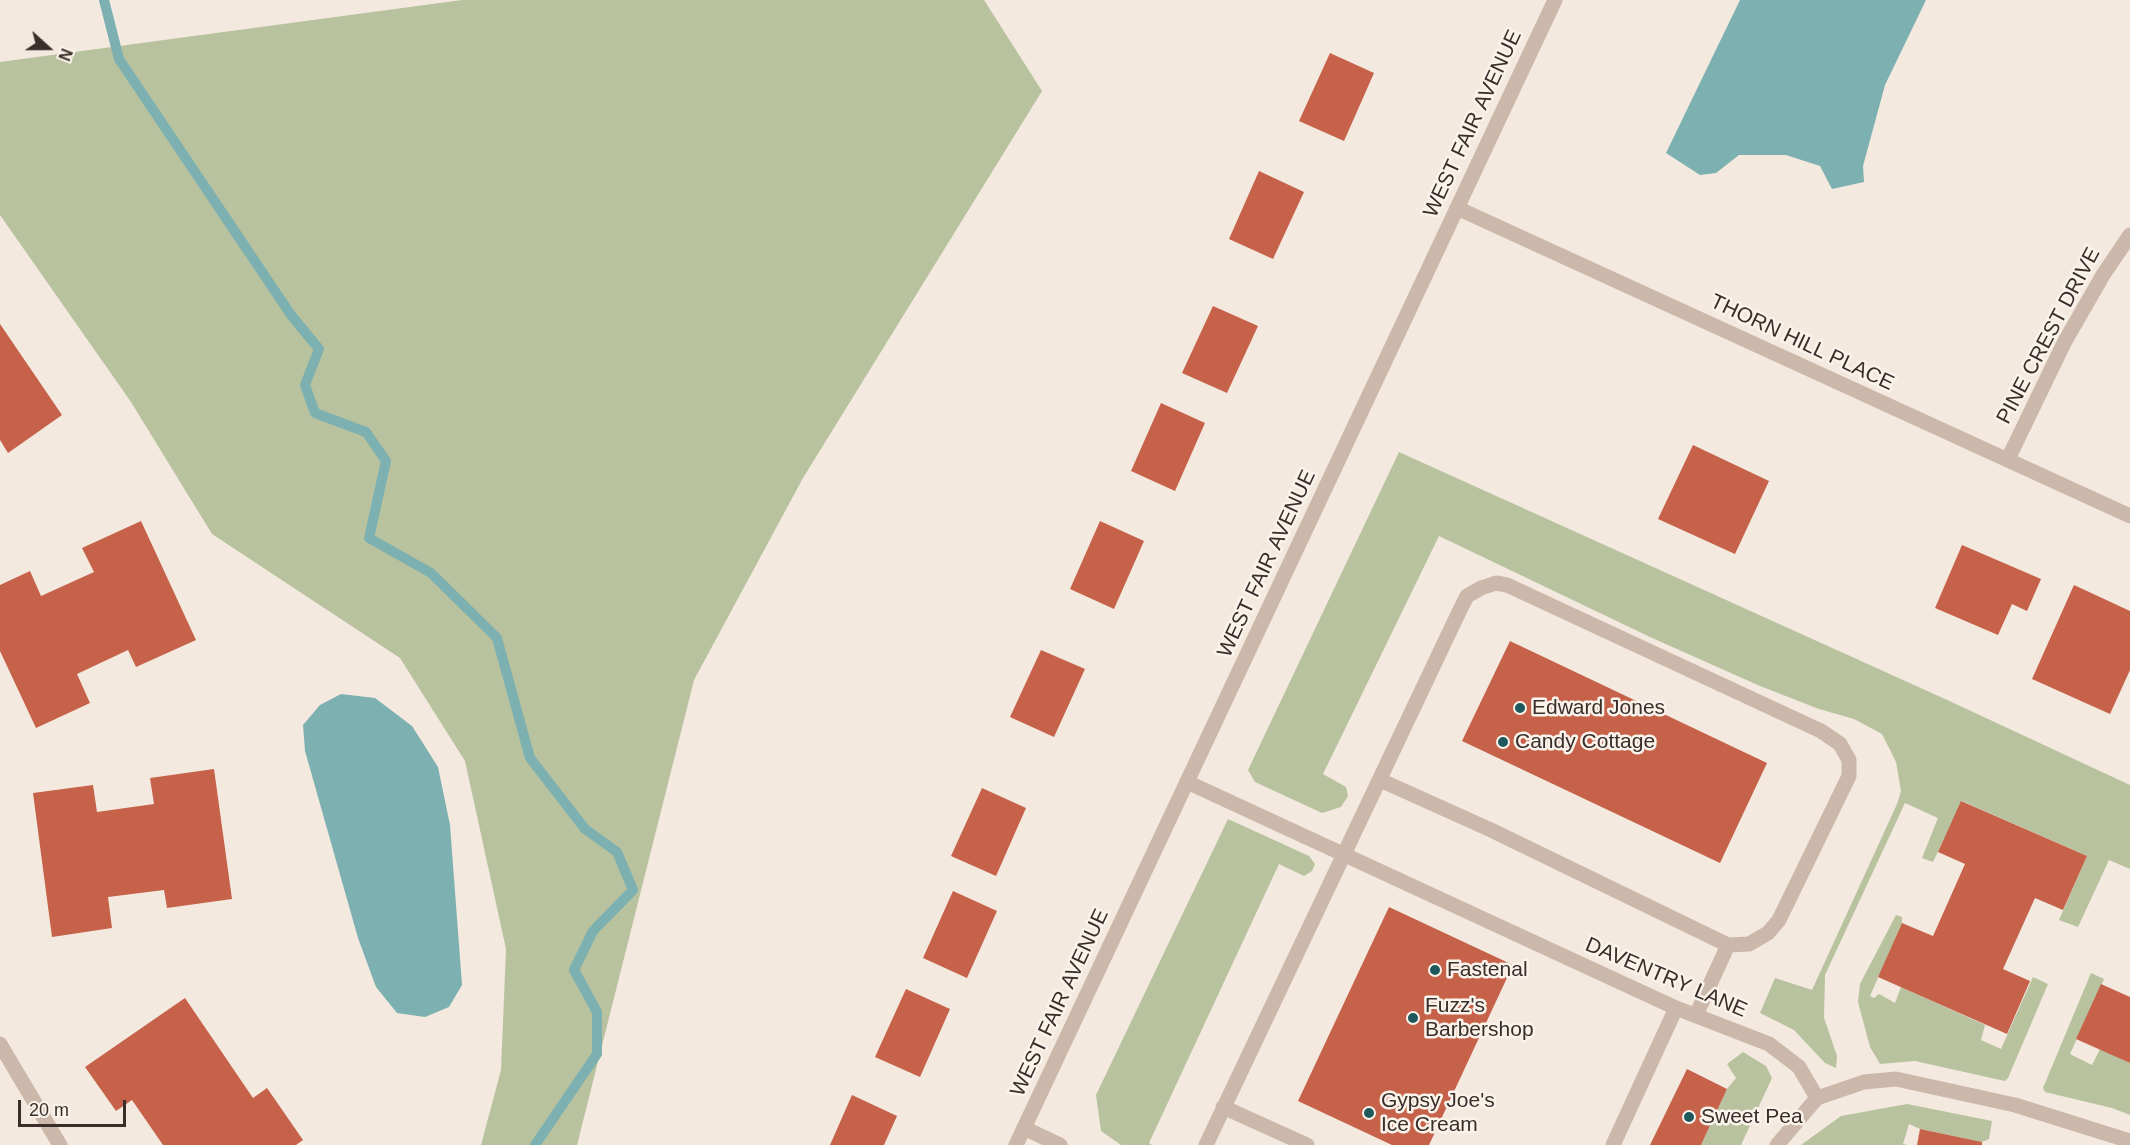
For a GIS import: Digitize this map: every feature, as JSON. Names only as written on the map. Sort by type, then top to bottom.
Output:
[{"type":"street","name":"WEST FAIR AVENUE","points":[[1016,1145],[1555,0]]},
{"type":"street","name":"THORN HILL PLACE","points":[[1457,208],[2130,516]]},
{"type":"street","name":"PINE CREST DRIVE","points":[[2008,459],[2064,343],[2103,274],[2130,235]]},
{"type":"street","points":[[1206,1145],[1467,596],[1496,583],[1507,585],[1821,731],[1840,744],[1849,760],[1849,776],[1779,920],[1768,933],[1749,944],[1728,945],[1491,830],[1380,780]]},
{"type":"street","name":"DAVENTRY LANE","points":[[1187,782],[1676,1008],[1769,1044],[1799,1067],[1817,1098]]},
{"type":"street","points":[[1696,1016],[1728,945]]},
{"type":"street","points":[[1613,1145],[1676,1008]]},
{"type":"street","points":[[0,1044],[60,1145]]},
{"type":"street","points":[[1777,1145],[1817,1098],[1864,1082],[1896,1079],[2015,1105],[2130,1141]]},
{"type":"street","points":[[1223,1107],[1307,1145]]},
{"type":"street","points":[[1024,1128],[1060,1145]]},
{"type":"green space","points":[[462,0],[984,0],[1042,91],[803,478],[694,680],[577,1145],[481,1145],[501,1070],[506,949],[465,761],[400,658],[212,534],[131,402],[0,215],[0,62]]},
{"type":"green space","points":[[1399,452],[2130,785],[2130,869],[2109,860],[2078,927],[2059,920],[2087,856],[1962,801],[1933,862],[1922,858],[1938,818],[1905,803],[1825,975],[1824,1018],[1837,1056],[1836,1068],[1825,1063],[1794,1030],[1760,1013],[1775,978],[1812,990],[1897,804],[1901,791],[1896,762],[1882,734],[1854,719],[1819,709],[1760,686],[1650,637],[1439,536],[1323,774],[1346,787],[1348,796],[1341,807],[1322,813],[1255,782],[1248,770]]},
{"type":"green space","points":[[1228,819],[1309,856],[1315,864],[1312,871],[1304,876],[1279,864],[1149,1143],[1152,1145],[1121,1145],[1101,1131],[1096,1095]]},
{"type":"green space","points":[[1896,915],[1902,917],[1902,923],[1870,996],[1874,998],[1879,994],[1895,1003],[1901,987],[1985,1025],[1981,1040],[2001,1049],[2033,977],[2048,984],[2005,1081],[1915,1061],[1880,1064],[1870,1047],[1858,1002],[1860,984]]},
{"type":"green space","points":[[2091,973],[2104,979],[2070,1054],[2092,1065],[2100,1049],[2130,1063],[2130,1115],[2112,1108],[2045,1092],[2043,1088]]},
{"type":"green space","points":[[1743,1052],[1766,1066],[1772,1078],[1741,1145],[1701,1145],[1727,1089],[1736,1078],[1727,1064]]},
{"type":"green space","points":[[1907,1104],[1992,1121],[1989,1139],[1982,1142],[1920,1129],[1909,1124],[1903,1144],[1908,1145],[1801,1145],[1841,1116]]},
{"type":"water","points":[[1740,0],[1926,0],[1885,85],[1863,166],[1864,182],[1832,189],[1820,166],[1786,155],[1739,155],[1716,173],[1700,175],[1666,153]]},
{"type":"water","points":[[341,694],[375,698],[412,726],[438,767],[450,825],[462,985],[449,1007],[425,1017],[397,1013],[376,987],[358,938],[305,751],[303,725],[320,705]]},
{"type":"building","points":[[1330,53],[1374,73],[1344,141],[1299,121]]},
{"type":"building","points":[[1259,171],[1304,192],[1273,259],[1229,239]]},
{"type":"building","points":[[1213,306],[1258,326],[1227,393],[1182,373]]},
{"type":"building","points":[[0,324],[62,415],[8,453],[0,440]]},
{"type":"building","points":[[1161,403],[1205,423],[1175,491],[1131,471]]},
{"type":"building","points":[[1693,445],[1769,481],[1735,554],[1658,519]]},
{"type":"building","points":[[141,521],[196,640],[136,667],[128,650],[77,674],[90,703],[36,728],[0,651],[0,585],[30,571],[41,596],[94,572],[82,548]]},
{"type":"building","points":[[1100,521],[1144,541],[1114,609],[1070,589]]},
{"type":"building","points":[[1962,545],[2041,579],[2027,611],[2012,604],[1998,635],[1935,608]]},
{"type":"building","points":[[2074,585],[2130,611],[2130,670],[2110,714],[2032,679]]},
{"type":"building","points":[[1510,641],[1767,763],[1720,863],[1462,741]]},
{"type":"building","points":[[1041,650],[1085,669],[1054,737],[1010,717]]},
{"type":"building","points":[[214,769],[232,899],[167,908],[164,890],[108,897],[112,928],[52,937],[33,793],[93,785],[97,812],[154,804],[150,778]]},
{"type":"building","points":[[982,788],[1026,808],[996,876],[951,856]]},
{"type":"building","points":[[1961,801],[2087,856],[2063,910],[2035,898],[2003,969],[2030,981],[2007,1034],[1878,977],[1902,923],[1933,936],[1965,864],[1938,852]]},
{"type":"building","points":[[953,891],[997,911],[967,978],[923,958]]},
{"type":"building","points":[[1389,907],[1513,965],[1429,1145],[1392,1145],[1298,1101]]},
{"type":"building","points":[[2101,984],[2130,997],[2130,1063],[2076,1039]]},
{"type":"building","points":[[906,989],[950,1009],[920,1077],[875,1057]]},
{"type":"building","points":[[185,998],[253,1098],[267,1088],[303,1140],[296,1145],[163,1145],[132,1100],[116,1111],[85,1067]]},
{"type":"building","name":"Sweet Pea","points":[[1687,1069],[1727,1089],[1701,1145],[1650,1145]]},
{"type":"building","points":[[852,1095],[897,1116],[884,1145],[830,1145]]},
{"type":"building","points":[[1920,1129],[1982,1142],[1982,1145],[1917,1145]]},
{"type":"waterway","points":[[104,0],[119,59],[291,315],[319,349],[305,385],[315,413],[366,432],[386,461],[369,538],[431,573],[497,638],[530,758],[585,829],[617,852],[633,890],[593,931],[574,970],[597,1012],[597,1054],[535,1145]]},
{"type":"place","name":"Edward Jones","points":[[1520,708]]},
{"type":"place","name":"Candy Cottage","points":[[1503,742]]},
{"type":"place","name":"Fastenal","points":[[1435,970]]},
{"type":"place","name":"Fuzz's Barbershop","points":[[1413,1018]]},
{"type":"place","name":"Gypsy Joe's Ice Cream","points":[[1369,1113]]},
{"type":"place","name":"Sweet Pea","points":[[1689,1117]]}]
